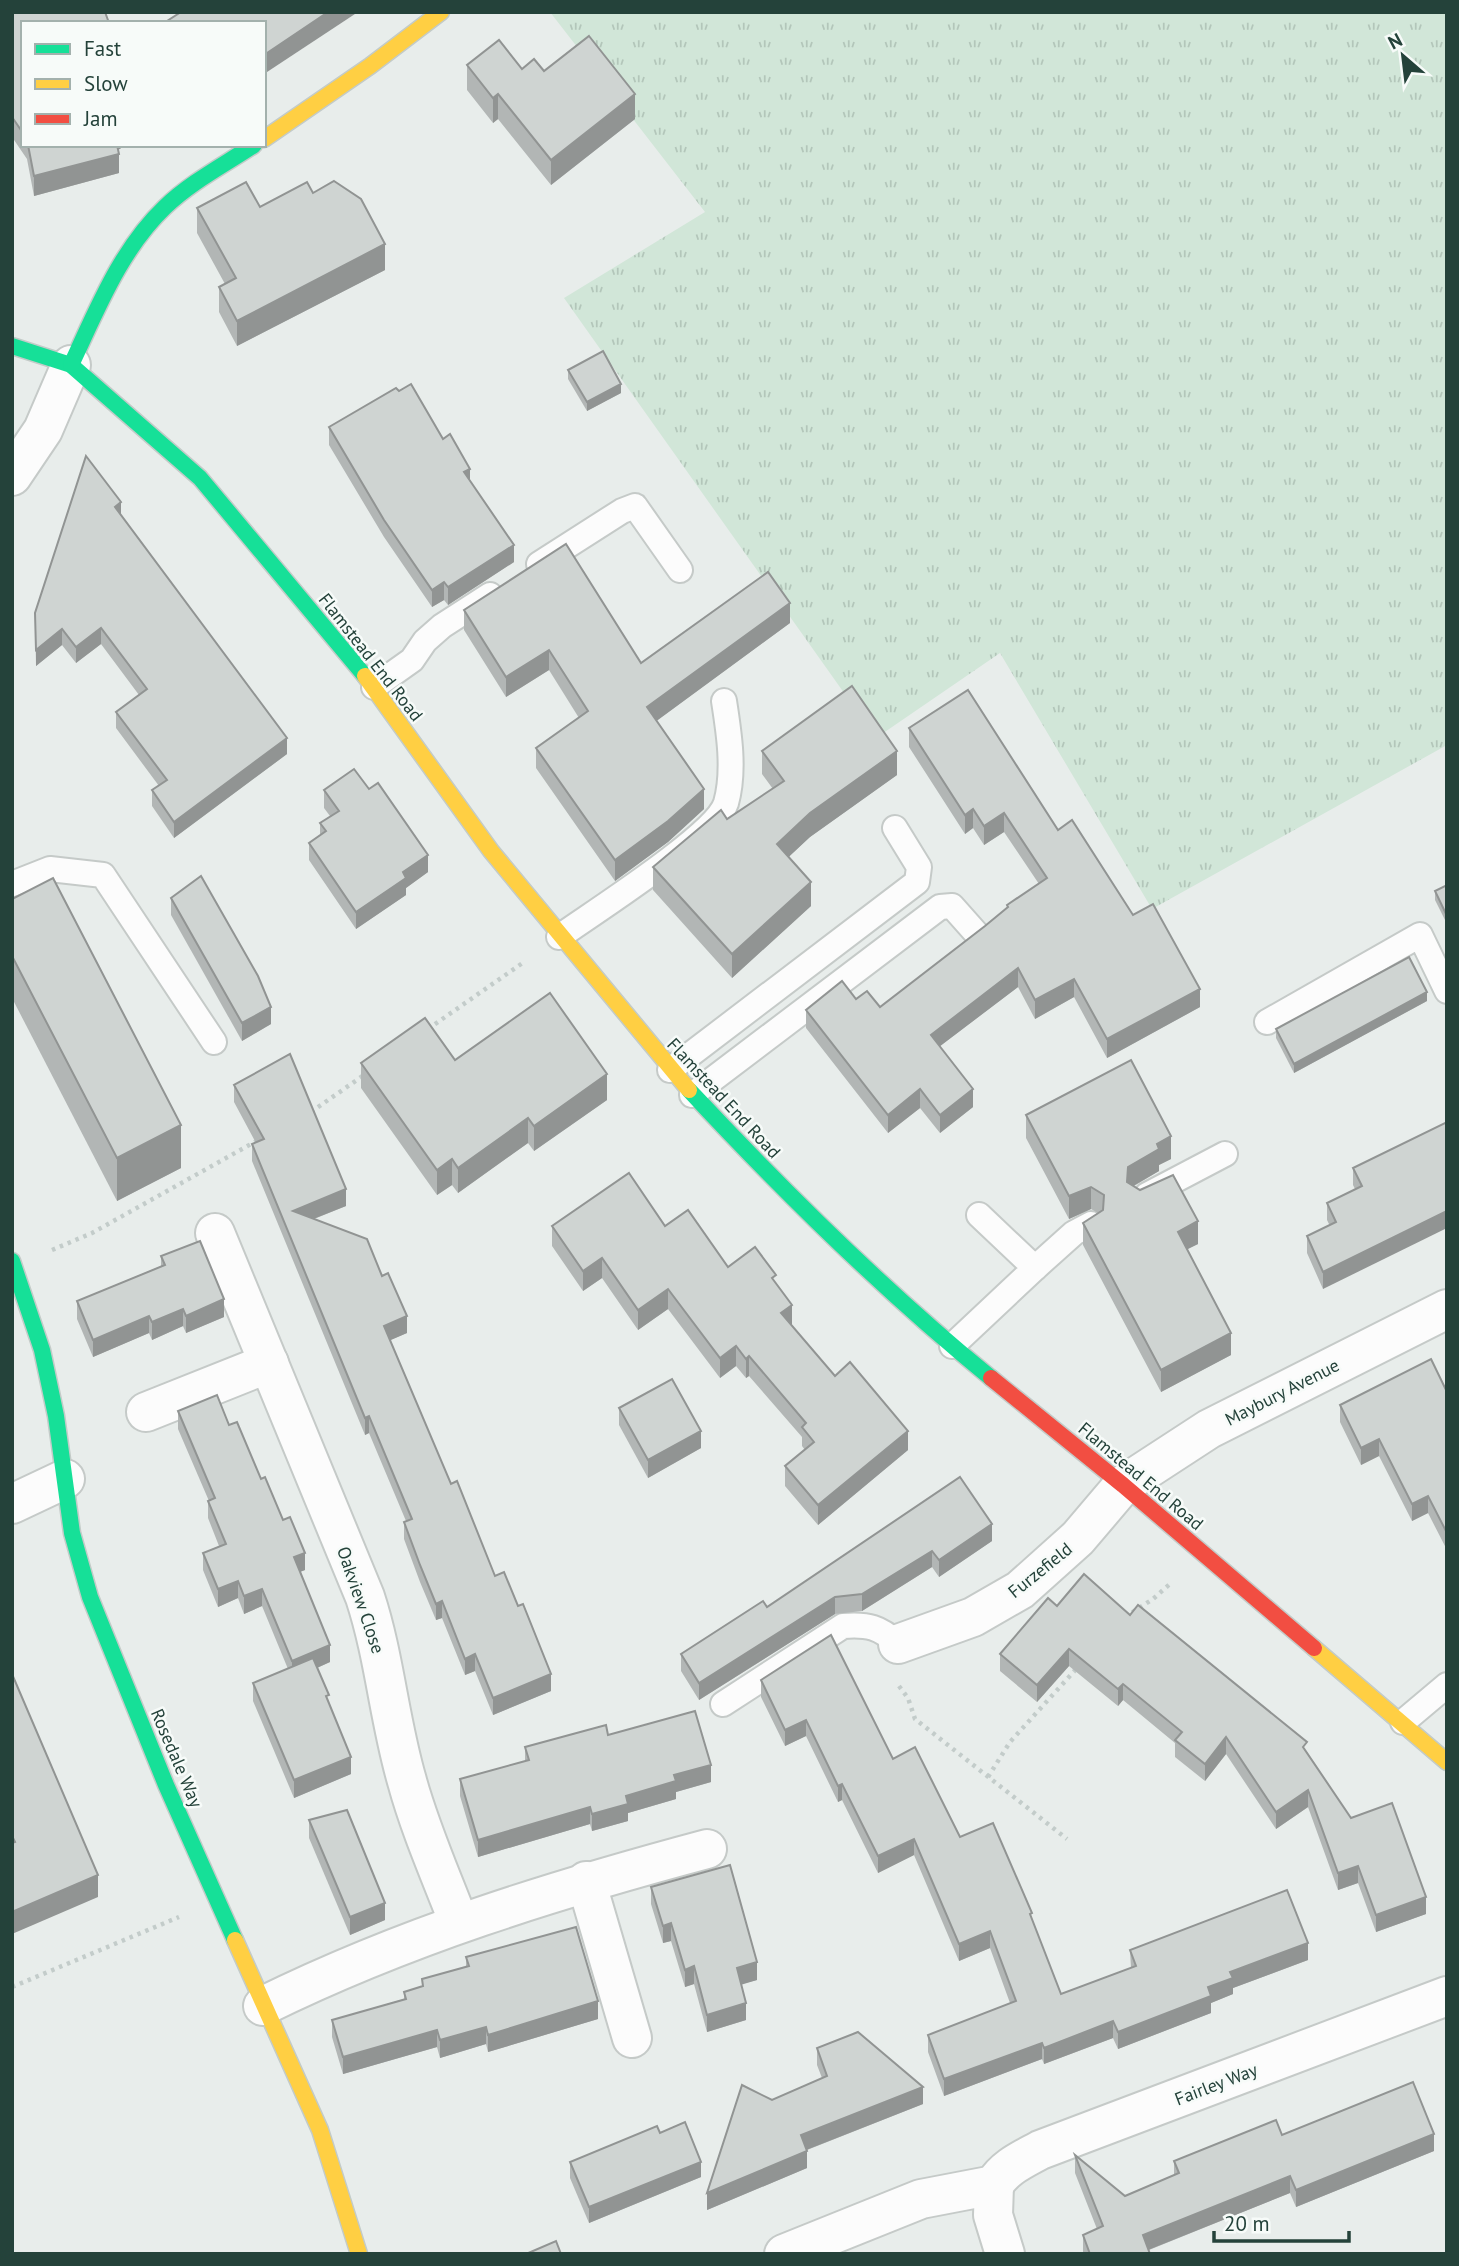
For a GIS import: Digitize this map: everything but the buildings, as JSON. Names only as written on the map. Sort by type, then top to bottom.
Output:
[{"type":"main road","points":[[266,138],[441,12]]},
{"type":"main road","points":[[12,346],[71,365],[108,289],[141,234],[165,208],[193,185],[251,147]]},
{"type":"main road","name":"Flamstead End Road","points":[[71,365],[200,478],[374,687],[491,851],[559,937],[692,1095],[861,1265],[952,1346],[1123,1485],[1447,1762]]},
{"type":"main road","name":"Rosedale Way","points":[[13,1263],[43,1350],[72,1533],[90,1597],[166,1785],[320,2130],[359,2254]]},
{"type":"street","points":[[12,476],[43,430],[71,365]]},
{"type":"street","name":"Oakview Close","points":[[215,1233],[372,1620],[380,1643],[389,1707],[407,1782],[459,1923]]},
{"type":"street","name":"Maybury Avenue","points":[[1123,1485],[1209,1429],[1447,1309]]},
{"type":"street","points":[[146,1412],[269,1363]]},
{"type":"street","points":[[12,1504],[65,1479]]},
{"type":"street","name":"Furzefield","points":[[898,1644],[973,1617],[1020,1590],[1050,1567],[1123,1485]]},
{"type":"street","points":[[263,2006],[325,1976],[459,1923],[586,1881],[707,1849]]},
{"type":"street","points":[[586,1881],[632,2038]]},
{"type":"street","name":"Fairley Way","points":[[994,2185],[1001,2174],[1040,2150],[1447,1996]]},
{"type":"street","points":[[784,2254],[921,2199],[994,2185],[993,2215],[1004,2254]]},
{"type":"lane","points":[[374,687],[412,660],[425,641],[442,626],[622,511],[635,506],[680,570]]},
{"type":"lane","points":[[559,937],[706,831],[725,805],[729,733],[724,701]]},
{"type":"lane","points":[[670,1070],[917,882],[919,867],[895,828]]},
{"type":"lane","points":[[12,884],[50,869],[103,875],[214,1042]]},
{"type":"lane","points":[[692,1095],[940,907],[952,906],[976,933]]},
{"type":"lane","points":[[1267,1021],[1420,935],[1447,990]]},
{"type":"lane","points":[[1140,1198],[1225,1154]]},
{"type":"lane","points":[[979,1215],[1035,1268]]},
{"type":"lane","points":[[952,1346],[1074,1233],[1091,1224]]},
{"type":"lane","points":[[723,1704],[843,1626],[865,1624],[883,1630],[898,1644]]},
{"type":"lane","points":[[1403,1722],[1447,1685]]},
{"type":"path","points":[[424,1032],[559,937]]},
{"type":"path","points":[[305,1115],[370,1071]]},
{"type":"path","points":[[13,1263],[92,1233],[272,1133]]},
{"type":"path","points":[[1120,1620],[1153,1599],[1203,1553]]},
{"type":"path","points":[[865,1624],[873,1649],[908,1698],[915,1718],[1067,1839]]},
{"type":"path","points":[[988,1777],[1010,1742],[1083,1661]]},
{"type":"path","points":[[12,1987],[218,1900]]},
{"type":"green space","points":[[550,12],[1447,12],[1447,745],[1152,909],[1000,653],[876,738],[564,298],[705,212]]},
{"type":"traffic: fast","points":[[71,365],[122,261],[149,224],[186,190],[251,147]]},
{"type":"traffic: fast","points":[[12,346],[71,365],[200,478],[365,676]]},
{"type":"traffic: fast","points":[[689,1090],[835,1239],[991,1378]]},
{"type":"traffic: fast","points":[[12,1261],[42,1350],[56,1416],[72,1533],[90,1597],[166,1785],[235,1940]]},
{"type":"traffic: slow","points":[[266,138],[370,66],[441,12]]},
{"type":"traffic: slow","points":[[365,676],[491,851],[689,1090]]},
{"type":"traffic: slow","points":[[1314,1648],[1447,1762]]},
{"type":"traffic: slow","points":[[235,1940],[320,2130],[359,2254]]},
{"type":"traffic: jam","points":[[991,1378],[1123,1485],[1314,1648]]}]
